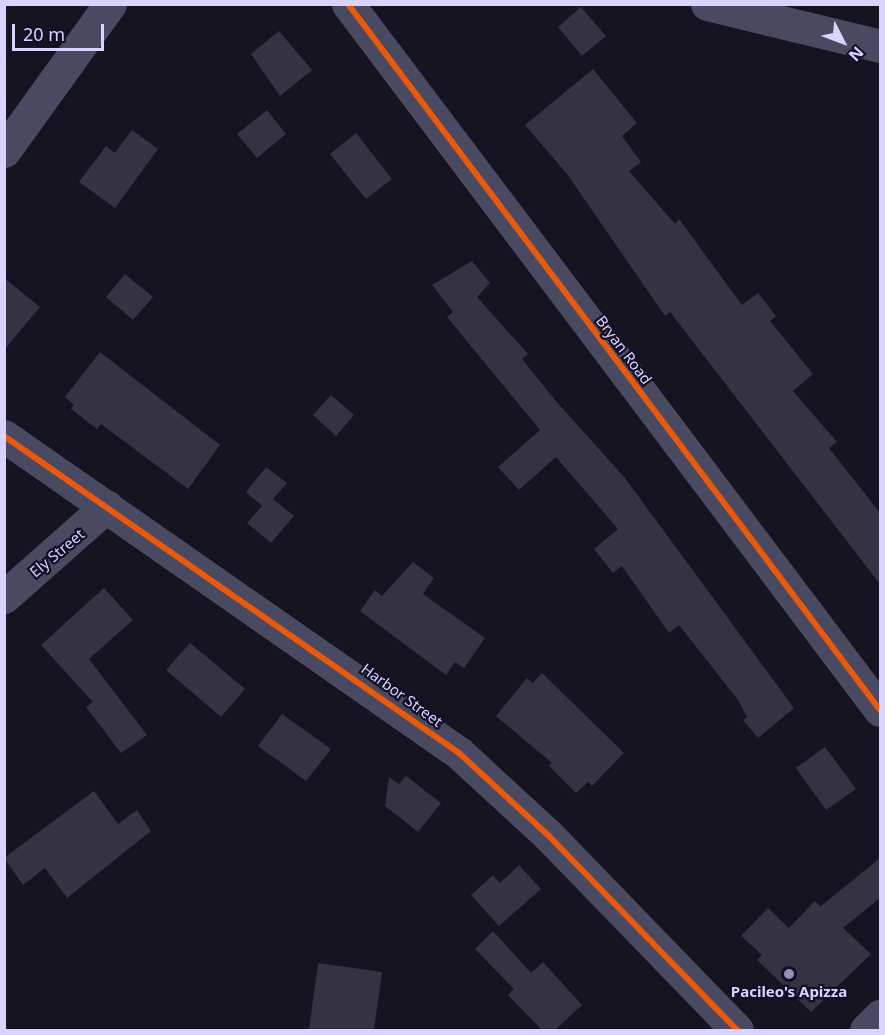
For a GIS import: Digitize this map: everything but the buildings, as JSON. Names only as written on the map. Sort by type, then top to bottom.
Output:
[{"type":"street","points":[[4,151],[110,4]]},
{"type":"street","name":"Bryan Road","points":[[348,4],[880,710]]},
{"type":"street","points":[[707,4],[880,46]]},
{"type":"street","name":"Harbor Street","points":[[4,436],[459,753],[549,836],[737,1030]]},
{"type":"street","name":"Ely Street","points":[[4,597],[107,506]]},
{"type":"street","points":[[866,1030],[880,1016]]},
{"type":"cycle path","points":[[348,4],[880,710]]},
{"type":"cycle path","points":[[4,436],[459,753],[549,836],[737,1030]]},
{"type":"place","name":"Pacileo's Apizza","points":[[789,974]]}]
